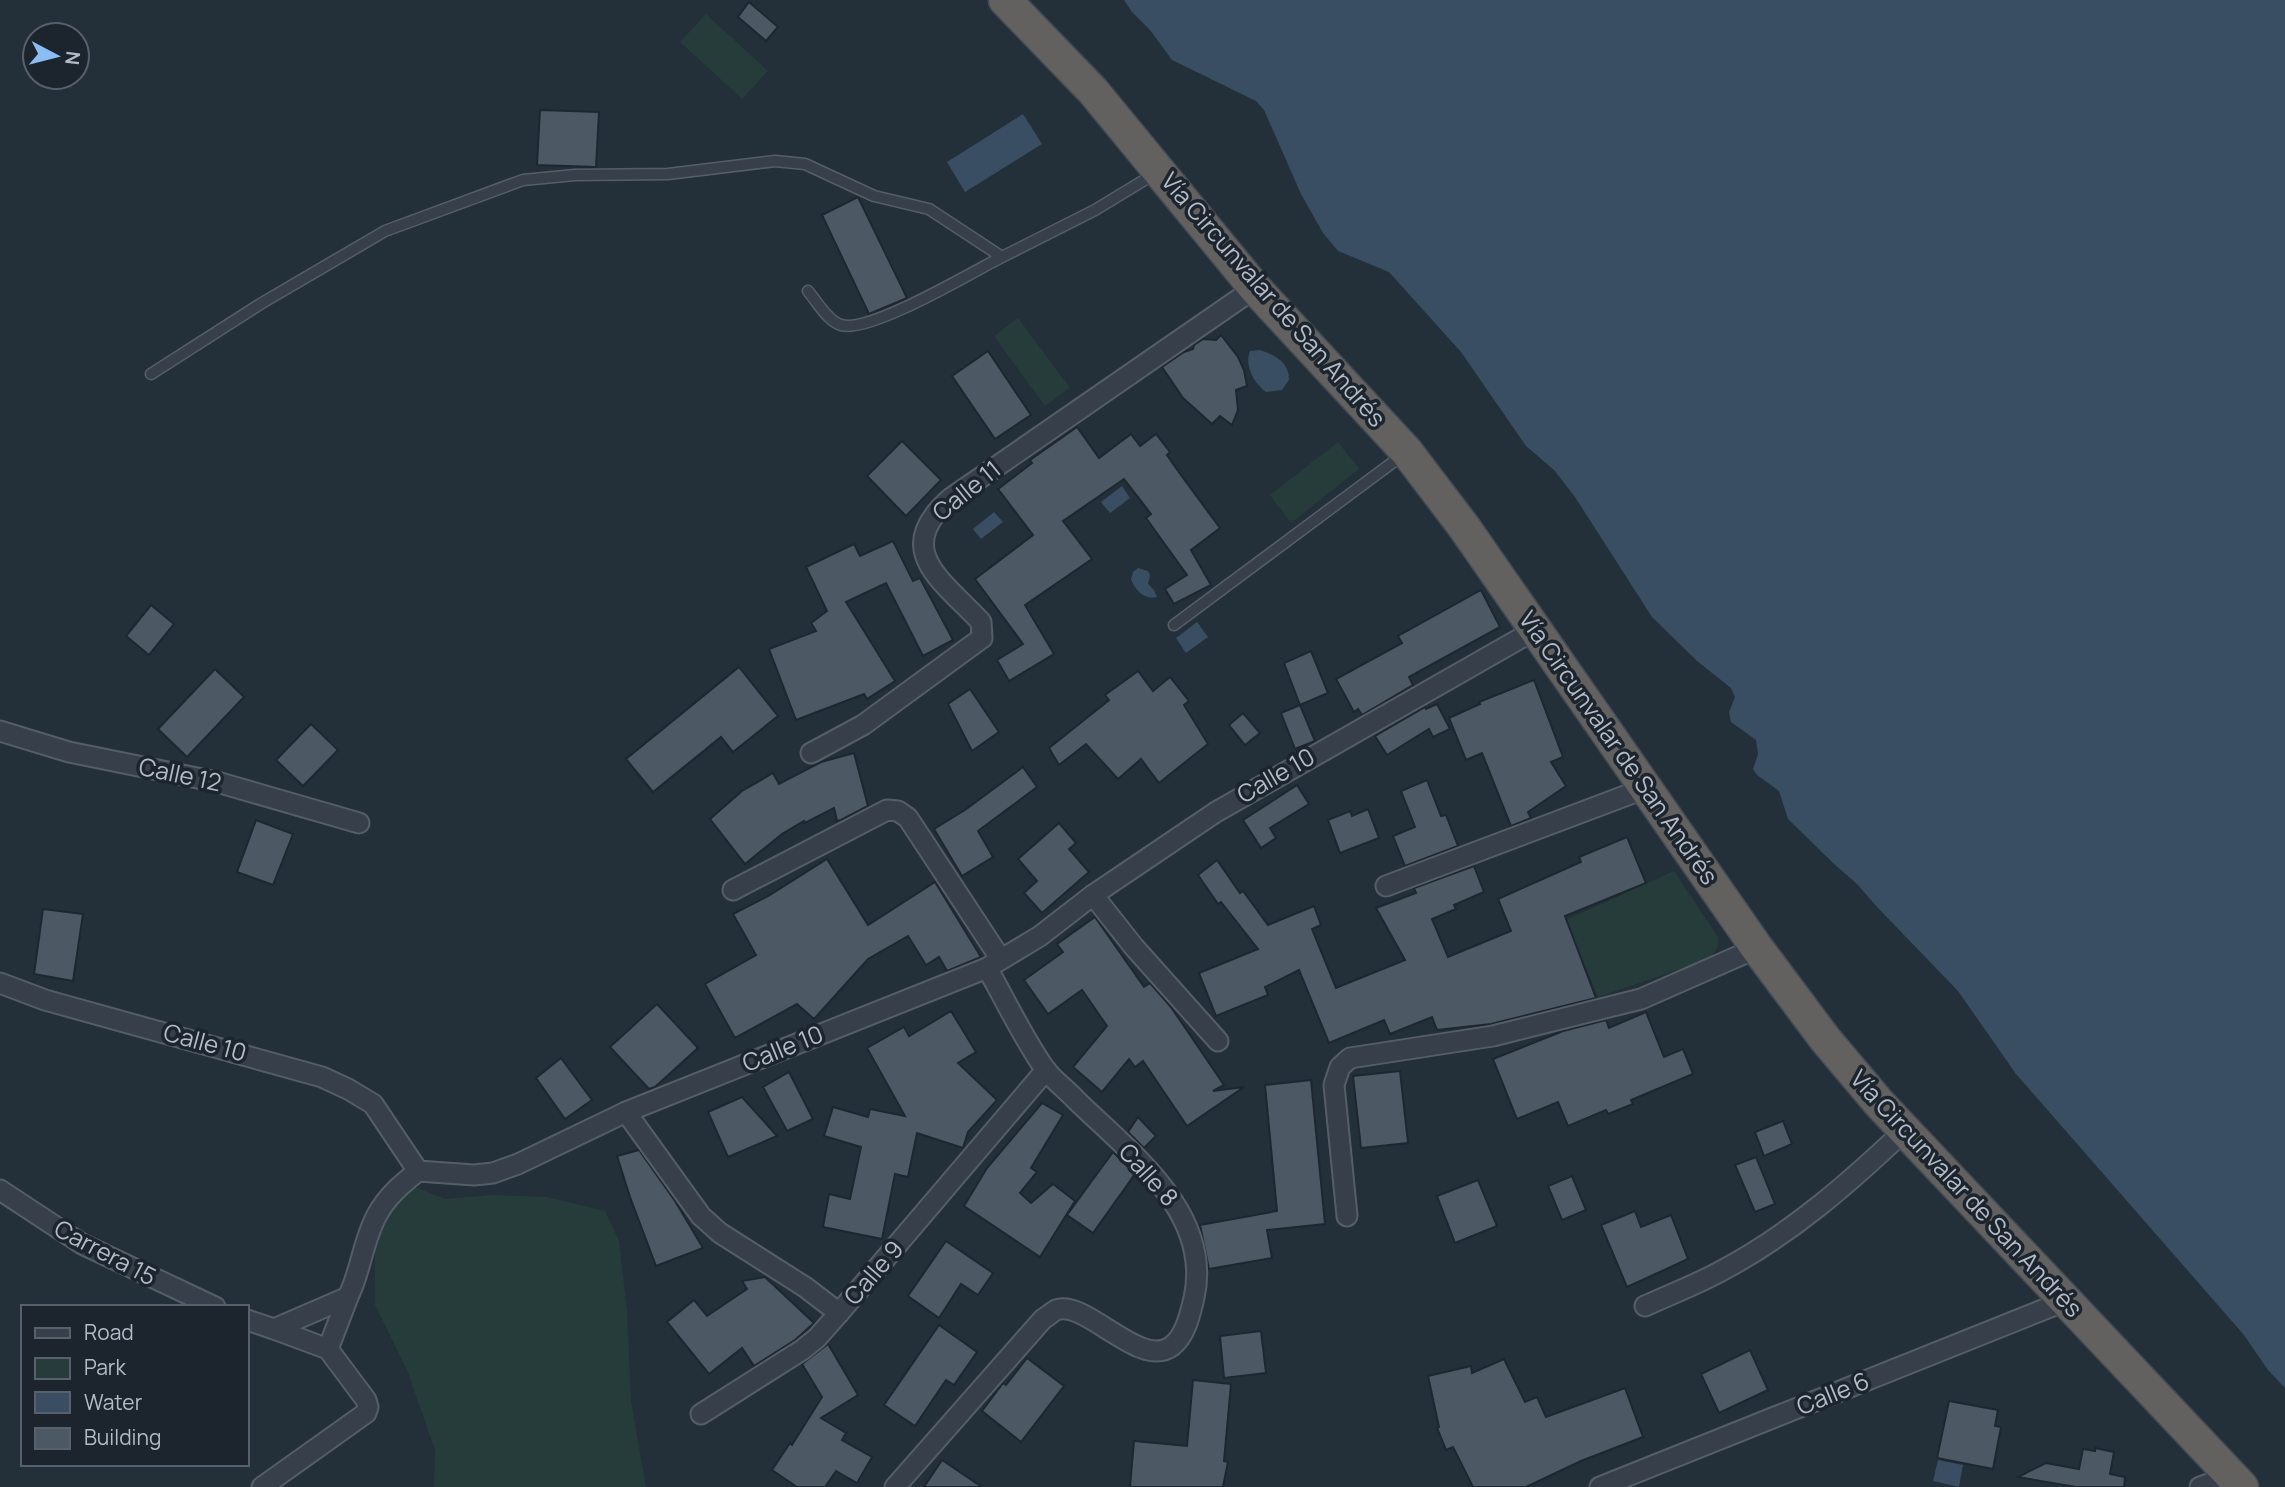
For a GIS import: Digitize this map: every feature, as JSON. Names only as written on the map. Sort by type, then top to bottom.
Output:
[{"type":"highway","name":"Vía Circunvalar de San Andrés","points":[[1005,0],[1093,91],[1255,288],[1407,452],[1464,527],[1757,948],[1825,1039],[1905,1130],[2237,1481]]},
{"type":"street","name":"Calle 11","points":[[811,753],[863,725],[982,638],[981,622],[931,568],[925,557],[922,546],[926,525],[937,509],[1255,288]]},
{"type":"street","name":"Calle 10","points":[[0,984],[45,1000],[322,1077],[373,1104],[418,1171],[474,1175],[493,1173],[519,1164],[626,1112],[994,963],[1040,936],[1093,895],[1216,812],[1535,630]]},
{"type":"street","name":"Calle 12","points":[[0,731],[69,752],[217,782],[359,823]]},
{"type":"street","points":[[1386,886],[1646,788]]},
{"type":"street","name":"Calle 8","points":[[733,890],[887,810],[898,811],[908,818],[994,963],[1046,1070],[1163,1185],[1181,1212],[1193,1246],[1196,1288],[1190,1316],[1179,1338],[1171,1347],[1160,1351],[1146,1350],[1072,1310],[1057,1310],[1043,1319],[895,1487]]},
{"type":"street","points":[[1093,895],[1134,947],[1218,1041]]},
{"type":"street","points":[[1347,1216],[1334,1085],[1340,1067],[1350,1058],[1493,1036],[1641,999],[1757,948]]},
{"type":"street","name":"Calle 9","points":[[626,1112],[701,1216],[720,1233],[805,1287],[839,1313],[1046,1070]]},
{"type":"street","points":[[1645,1306],[1723,1270],[1782,1234],[1843,1189],[1905,1130]]},
{"type":"street","points":[[328,1349],[354,1286],[376,1215],[393,1191],[418,1171]]},
{"type":"street","name":"Carrera 15","points":[[0,1190],[82,1244],[211,1305]]},
{"type":"street","points":[[274,1329],[348,1297]]},
{"type":"street","name":"Calle 6","points":[[1600,1487],[2065,1301]]},
{"type":"street","points":[[701,1414],[802,1350],[817,1338],[839,1313]]},
{"type":"street","points":[[248,1320],[328,1349],[366,1400],[368,1407],[366,1413],[262,1487]]},
{"type":"street","points":[[2200,1487],[2237,1481]]},
{"type":"lane","points":[[151,374],[262,303],[386,231],[523,180],[575,175],[668,174],[775,160],[790,161],[804,164],[874,196],[929,209],[1002,257]]},
{"type":"lane","points":[[808,291],[834,322],[852,326],[884,318],[1095,210],[1159,171]]},
{"type":"lane","points":[[1174,625],[1407,452]]},
{"type":"green space","points":[[706,14],[768,71],[742,99],[680,42]]},
{"type":"green space","points":[[1018,318],[1070,388],[1045,406],[994,336]]},
{"type":"green space","points":[[1338,442],[1359,469],[1291,523],[1270,495]]},
{"type":"green space","points":[[1674,871],[1718,937],[1716,950],[1707,960],[1598,997],[1566,920]]},
{"type":"green space","points":[[408,1184],[445,1199],[491,1195],[547,1197],[605,1211],[619,1241],[627,1311],[631,1401],[646,1487],[434,1487],[435,1450],[407,1370],[375,1305],[375,1249],[386,1211]]},
{"type":"water","points":[[1124,0],[2285,0],[2285,1388],[2268,1370],[2244,1335],[2016,1074],[1958,991],[1857,884],[1788,819],[1779,791],[1753,769],[1758,754],[1756,740],[1731,722],[1729,712],[1735,697],[1731,688],[1697,661],[1652,617],[1575,497],[1554,470],[1526,446],[1461,352],[1389,272],[1338,251],[1323,233],[1301,194],[1264,110],[1256,101],[1172,60]]},
{"type":"water","points":[[1023,114],[1042,144],[965,192],[947,162]]},
{"type":"water","points":[[1260,350],[1276,357],[1287,368],[1289,380],[1282,390],[1266,392],[1254,379],[1248,357],[1250,351]]},
{"type":"water","points":[[1122,486],[1130,498],[1110,513],[1101,502]]},
{"type":"water","points":[[994,512],[1003,522],[981,539],[973,529]]},
{"type":"water","points":[[1138,568],[1148,571],[1148,584],[1157,597],[1144,596],[1135,587],[1131,579]]},
{"type":"water","points":[[1197,622],[1208,637],[1186,653],[1176,638]]},
{"type":"water","points":[[1938,1460],[1963,1465],[1959,1487],[1933,1481]]},
{"type":"building","points":[[749,2],[778,27],[766,41],[738,17]]},
{"type":"building","points":[[540,110],[599,112],[596,167],[537,165]]},
{"type":"building","points":[[858,197],[907,298],[869,314],[822,215]]},
{"type":"building","points":[[1221,335],[1238,357],[1247,386],[1236,390],[1238,410],[1232,425],[1220,416],[1212,424],[1183,398],[1162,367],[1193,349],[1194,345],[1203,339],[1216,340]]},
{"type":"building","points":[[988,351],[1031,415],[995,439],[952,376]]},
{"type":"building","points":[[1077,427],[1099,458],[1131,434],[1140,446],[1156,434],[1170,452],[1167,455],[1220,528],[1191,550],[1211,585],[1174,604],[1165,589],[1187,575],[1146,518],[1151,514],[1124,479],[1063,521],[1092,559],[1025,605],[1054,654],[1009,681],[997,660],[1023,644],[975,579],[1033,535],[998,489],[1032,463],[1030,460]]},
{"type":"building","points":[[902,441],[941,480],[906,516],[867,476]]},
{"type":"building","points":[[893,541],[913,581],[920,578],[953,640],[923,656],[886,583],[846,602],[895,681],[867,699],[864,694],[796,720],[769,649],[816,631],[811,623],[827,611],[806,567],[854,544],[860,556]]},
{"type":"building","points":[[1481,590],[1500,627],[1409,677],[1413,685],[1362,715],[1358,709],[1354,712],[1336,679],[1402,643],[1398,636]]},
{"type":"building","points":[[151,605],[174,624],[149,655],[126,636]]},
{"type":"building","points":[[1311,651],[1328,693],[1300,705],[1284,663]]},
{"type":"building","points":[[739,667],[778,716],[733,752],[721,737],[653,792],[626,759]]},
{"type":"building","points":[[215,669],[244,697],[187,757],[158,729]]},
{"type":"building","points":[[1138,671],[1153,691],[1170,677],[1189,701],[1184,705],[1208,744],[1159,783],[1141,759],[1118,779],[1086,744],[1059,765],[1049,748],[1109,700],[1105,695]]},
{"type":"building","points":[[1534,680],[1563,757],[1551,762],[1566,786],[1528,812],[1531,818],[1511,826],[1482,753],[1466,760],[1449,718],[1480,704],[1479,702]]},
{"type":"building","points":[[970,689],[999,732],[972,751],[948,704]]},
{"type":"building","points":[[1437,704],[1450,729],[1433,737],[1429,729],[1387,755],[1375,736],[1425,707],[1426,709]]},
{"type":"building","points":[[1300,705],[1315,741],[1295,749],[1281,713]]},
{"type":"building","points":[[1243,713],[1260,733],[1245,745],[1229,725]]},
{"type":"building","points":[[311,724],[338,750],[303,786],[276,760]]},
{"type":"building","points":[[854,753],[868,806],[837,821],[834,808],[805,823],[804,821],[782,834],[745,864],[710,819],[742,791],[773,773],[779,784],[821,762]]},
{"type":"building","points":[[1023,767],[1037,787],[978,831],[993,857],[962,876],[934,829],[965,810]]},
{"type":"building","points":[[1427,780],[1441,816],[1446,815],[1458,846],[1405,866],[1393,836],[1415,827],[1401,791]]},
{"type":"building","points":[[1297,785],[1309,804],[1270,828],[1276,838],[1261,848],[1243,820]]},
{"type":"building","points":[[1368,809],[1379,838],[1340,853],[1328,820],[1350,811],[1352,816]]},
{"type":"building","points":[[256,820],[293,834],[273,885],[237,872]]},
{"type":"building","points":[[1059,823],[1076,843],[1069,849],[1089,872],[1042,913],[1024,893],[1037,881],[1018,859]]},
{"type":"building","points":[[1627,837],[1646,883],[1565,916],[1596,998],[1491,1024],[1437,1030],[1432,1017],[1390,1034],[1384,1020],[1329,1043],[1299,970],[1265,987],[1268,995],[1216,1016],[1199,973],[1258,949],[1221,902],[1218,904],[1198,875],[1217,860],[1240,893],[1243,891],[1268,925],[1314,906],[1321,925],[1312,929],[1336,988],[1405,960],[1376,908],[1416,893],[1414,888],[1474,866],[1484,892],[1454,905],[1456,909],[1432,919],[1448,957],[1511,931],[1498,899],[1581,862],[1579,857]]},
{"type":"building","points":[[827,859],[868,925],[935,882],[981,957],[947,971],[939,957],[926,965],[908,936],[868,959],[814,1019],[797,1004],[735,1038],[705,984],[756,955],[733,914],[770,895]]},
{"type":"building","points":[[43,909],[83,914],[73,981],[34,974]]},
{"type":"building","points":[[1095,917],[1144,987],[1150,983],[1171,1007],[1224,1085],[1213,1091],[1244,1087],[1187,1126],[1143,1061],[1135,1067],[1129,1059],[1102,1092],[1073,1067],[1107,1026],[1082,990],[1048,1014],[1024,980],[1063,952],[1057,944]]},
{"type":"building","points":[[657,1004],[698,1048],[655,1087],[649,1089],[610,1047]]},
{"type":"building","points":[[951,1011],[976,1052],[958,1063],[997,1100],[968,1132],[963,1148],[917,1133],[908,1177],[895,1174],[882,1239],[823,1227],[829,1194],[850,1199],[861,1147],[824,1136],[833,1107],[868,1117],[870,1109],[905,1116],[867,1048],[904,1027],[909,1036]]},
{"type":"building","points":[[1646,1012],[1664,1057],[1683,1049],[1693,1074],[1631,1100],[1633,1104],[1608,1114],[1606,1110],[1568,1126],[1558,1102],[1517,1119],[1493,1059],[1563,1031],[1606,1020],[1609,1028]]},
{"type":"building","points":[[561,1058],[592,1100],[565,1119],[536,1078]]},
{"type":"building","points":[[1400,1071],[1408,1143],[1361,1148],[1353,1076]]},
{"type":"building","points":[[789,1072],[813,1119],[787,1131],[763,1087]]},
{"type":"building","points":[[1311,1080],[1325,1224],[1267,1230],[1272,1258],[1209,1269],[1200,1225],[1277,1211],[1265,1085]]},
{"type":"building","points":[[742,1097],[777,1136],[728,1157],[708,1112]]},
{"type":"building","points":[[1042,1103],[1063,1115],[1031,1168],[1037,1172],[1020,1193],[1031,1203],[1053,1184],[1075,1201],[1040,1257],[964,1206],[987,1168]]},
{"type":"building","points":[[1138,1117],[1156,1136],[1144,1148],[1128,1132]]},
{"type":"building","points":[[1783,1121],[1792,1144],[1764,1156],[1755,1132]]},
{"type":"building","points":[[639,1150],[675,1201],[703,1248],[656,1266],[617,1156]]},
{"type":"building","points":[[1113,1152],[1135,1174],[1093,1233],[1067,1215]]},
{"type":"building","points":[[1756,1157],[1775,1204],[1755,1212],[1735,1165]]},
{"type":"building","points":[[1572,1176],[1586,1210],[1562,1220],[1548,1186]]},
{"type":"building","points":[[1478,1180],[1497,1226],[1455,1243],[1437,1196]]},
{"type":"building","points":[[1635,1211],[1641,1227],[1671,1215],[1688,1259],[1627,1287],[1601,1225]]},
{"type":"building","points":[[946,1241],[993,1273],[978,1295],[961,1284],[939,1318],[908,1296]]},
{"type":"building","points":[[765,1277],[814,1323],[795,1340],[754,1366],[742,1348],[709,1374],[667,1322],[694,1300],[707,1316],[747,1289],[742,1281]]},
{"type":"building","points":[[939,1325],[977,1352],[954,1385],[946,1380],[915,1426],[884,1405]]},
{"type":"building","points":[[1261,1331],[1266,1373],[1224,1378],[1220,1336]]},
{"type":"building","points":[[828,1344],[858,1395],[821,1418],[846,1433],[842,1440],[872,1457],[857,1483],[836,1471],[825,1487],[797,1487],[772,1470],[790,1443],[792,1445],[822,1397],[802,1364]]},
{"type":"building","points":[[1750,1350],[1768,1390],[1719,1413],[1701,1374]]},
{"type":"building","points":[[1027,1358],[1064,1386],[1021,1442],[982,1411],[1003,1383],[1006,1385]]},
{"type":"building","points":[[1504,1359],[1525,1402],[1537,1397],[1546,1417],[1625,1388],[1643,1437],[1581,1461],[1526,1487],[1473,1487],[1453,1447],[1446,1450],[1437,1428],[1439,1427],[1428,1376],[1471,1366],[1472,1373]]},
{"type":"building","points":[[1193,1380],[1231,1384],[1224,1461],[1228,1462],[1223,1487],[1130,1487],[1134,1441],[1187,1446]]},
{"type":"building","points":[[1949,1401],[1998,1410],[1995,1426],[2001,1427],[1993,1469],[1937,1458]]},
{"type":"building","points":[[2095,1448],[2114,1452],[2110,1474],[2125,1477],[2124,1487],[2076,1487],[2018,1477],[2046,1463],[2079,1469],[2083,1449],[2095,1451]]},
{"type":"building","points":[[942,1460],[982,1487],[924,1487]]}]
